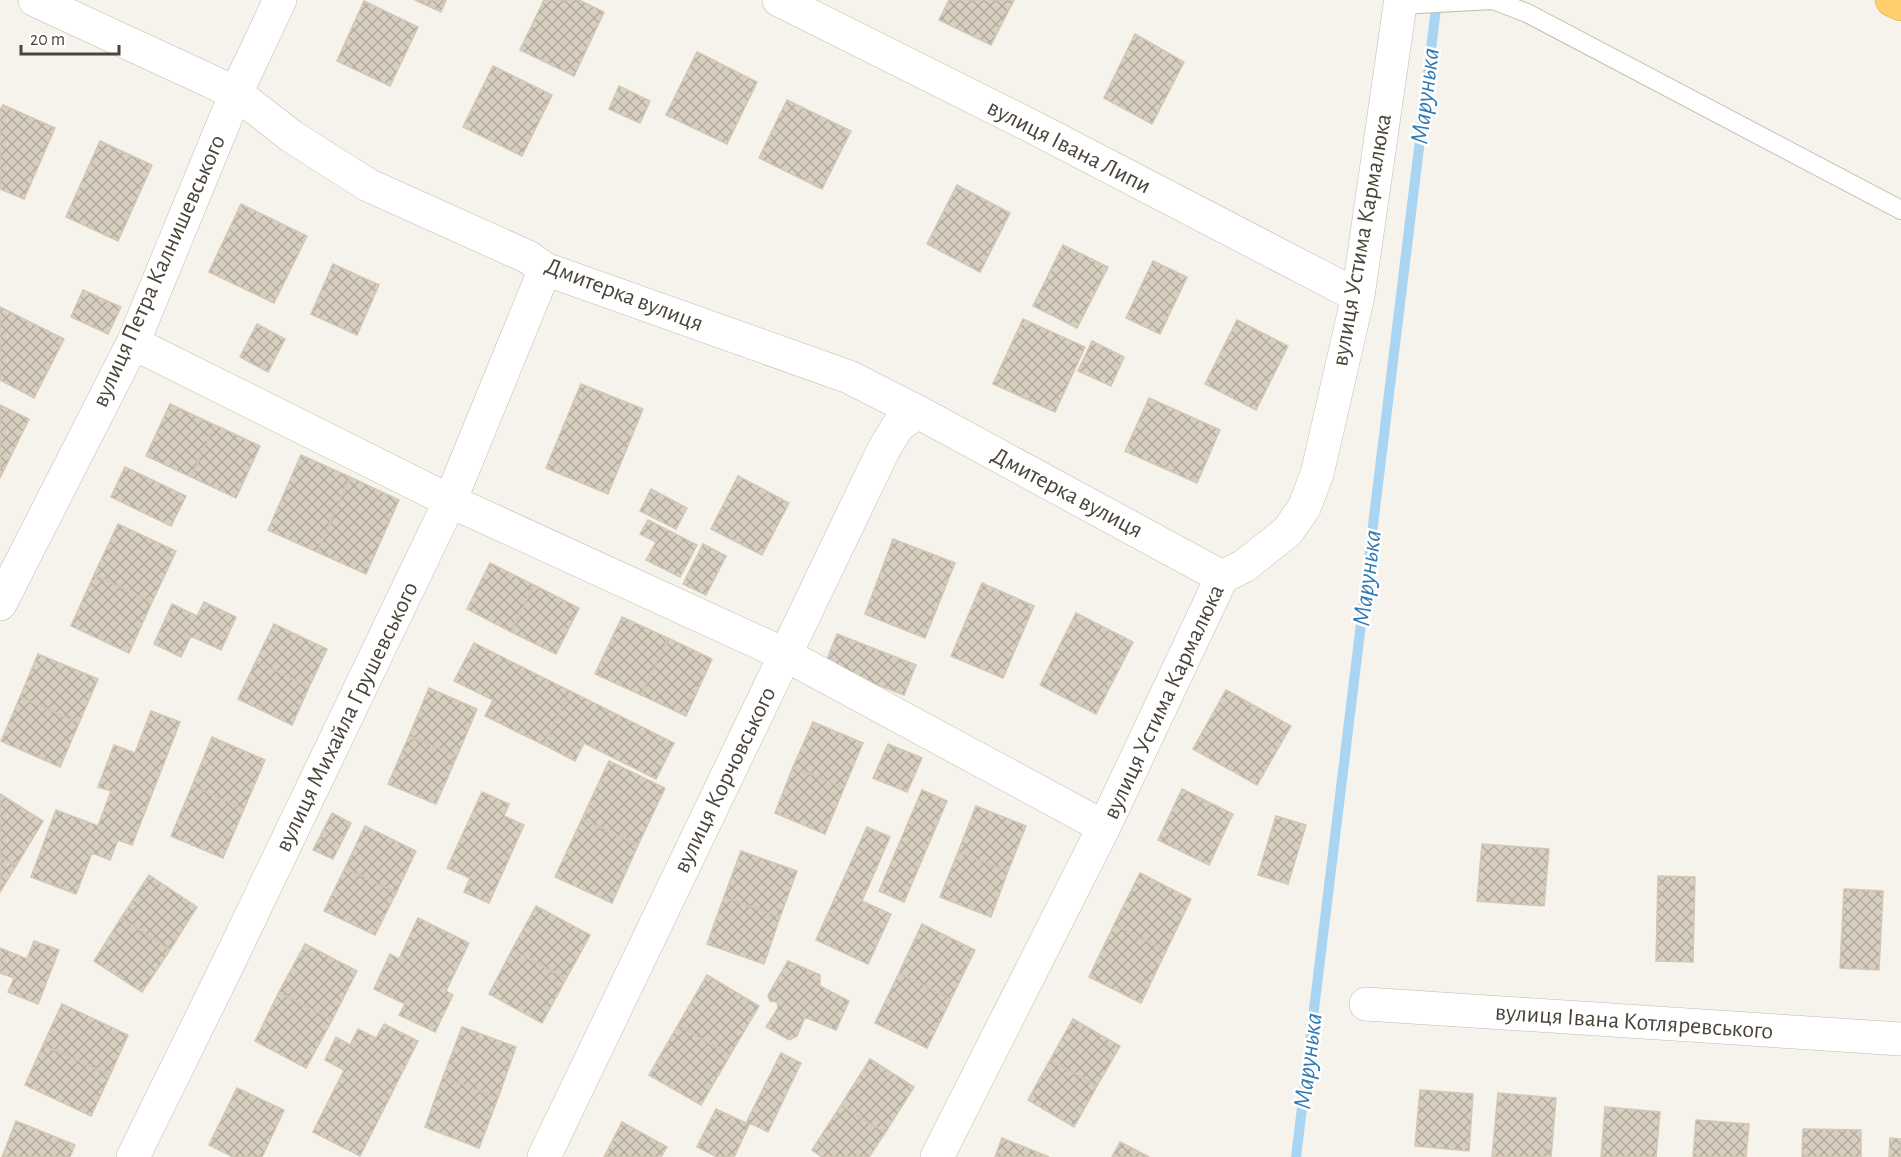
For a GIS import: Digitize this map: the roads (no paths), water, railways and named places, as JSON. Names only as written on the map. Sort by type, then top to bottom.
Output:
[{"type":"highway","points":[[1892,0],[1901,4]]},
{"type":"street","name":"Дмитерка вулиця","points":[[35,0],[236,93],[291,136],[368,185],[528,257],[544,269],[849,377],[1222,577]]},
{"type":"street","name":"вулиця Петра Калнишевського","points":[[0,604],[133,343],[236,93],[280,0]]},
{"type":"street","name":"вулиця Івана Липи","points":[[779,0],[1033,127],[1358,296]]},
{"type":"street","name":"вулиця Устима Кармалюка","points":[[937,1157],[1104,827],[1222,577],[1244,566],[1287,532],[1304,508],[1317,474],[1358,296],[1408,4]]},
{"type":"street","name":"вулиця Михайла Грушевського","points":[[133,1157],[450,501],[544,269]]},
{"type":"street","points":[[133,343],[450,501],[784,654],[1104,827]]},
{"type":"street","name":"вулиця Корчовського","points":[[544,1157],[884,449],[898,426],[918,412]]},
{"type":"street","name":"вулиця Івана Котляревського","points":[[1366,1004],[1901,1039]]},
{"type":"lane","points":[[1408,4],[1493,0],[1527,13],[1901,210]]},
{"type":"waterway","name":"Марунька","points":[[1296,1157],[1437,0]]}]
